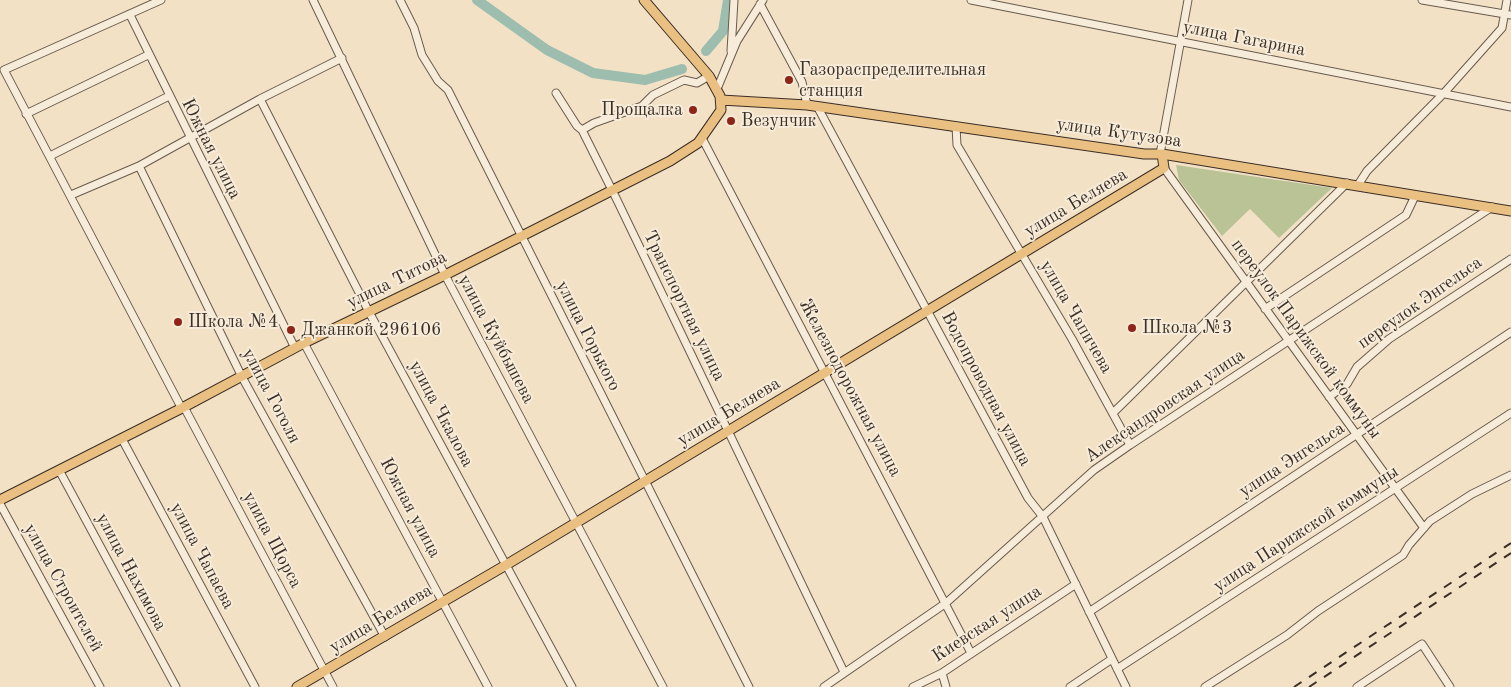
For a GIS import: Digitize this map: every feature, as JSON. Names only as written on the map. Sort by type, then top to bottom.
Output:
[{"type":"main road","points":[[644,0],[709,76],[717,88],[721,100]]},
{"type":"main road","name":"улица Титова","points":[[0,500],[183,408],[304,343],[445,275],[670,161],[702,138],[722,110],[721,100]]},
{"type":"main road","name":"улица Кутузова","points":[[721,100],[807,104],[1161,154],[1511,211]]},
{"type":"main road","points":[[1161,154],[1164,168]]},
{"type":"main road","name":"улица Беляева","points":[[297,687],[645,482],[1164,168]]},
{"type":"street","points":[[130,15],[161,0]]},
{"type":"street","name":"улица Куйбышева","points":[[313,0],[445,275],[663,687]]},
{"type":"street","name":"улица Горького","points":[[400,0],[414,28],[422,56],[438,81],[448,90],[749,687]]},
{"type":"street","points":[[731,56],[734,0]]},
{"type":"street","name":"улица Гагарина","points":[[970,0],[1511,107]]},
{"type":"street","points":[[1161,154],[1188,0]]},
{"type":"street","points":[[1422,0],[1507,15]]},
{"type":"street","points":[[1358,185],[1367,171],[1444,93],[1502,28],[1507,15],[1507,0]]},
{"type":"street","points":[[717,88],[737,41],[762,2]]},
{"type":"street","points":[[762,2],[802,82],[807,104]]},
{"type":"street","name":"Южная улица","points":[[130,15],[168,96],[295,348]]},
{"type":"street","name":"улица Щорса","points":[[130,15],[4,70],[333,687]]},
{"type":"street","points":[[26,114],[148,55]]},
{"type":"street","points":[[71,195],[139,166],[190,140],[260,99],[342,58]]},
{"type":"street","points":[[582,130],[594,123],[642,106],[653,95],[684,80],[697,83],[709,76]]},
{"type":"street","name":"Транспортная улица","points":[[556,93],[582,130],[844,672]]},
{"type":"street","points":[[50,156],[168,96]]},
{"type":"street","name":"улица Чкалова","points":[[260,99],[369,312],[572,687]]},
{"type":"street","name":"Водопроводная улица","points":[[817,106],[1028,498],[1043,517],[1126,687]]},
{"type":"street","name":"улица Чапичева","points":[[956,126],[957,144],[1130,444]]},
{"type":"street","name":"Железнодорожная улица","points":[[702,138],[971,652]]},
{"type":"street","name":"улица Гоголя","points":[[139,166],[242,377],[385,636]]},
{"type":"street","name":"переулок Парижской коммуны","points":[[1164,168],[1424,528]]},
{"type":"street","points":[[1113,413],[1346,183]]},
{"type":"street","points":[[1265,309],[1406,215],[1415,196]]},
{"type":"street","name":"Александровская улица","points":[[824,687],[946,603],[1094,470],[1130,444],[1289,342],[1492,207]]},
{"type":"street","name":"переулок Энгельса","points":[[1329,397],[1347,384],[1357,367],[1389,339],[1511,259]]},
{"type":"street","name":"улица Энгельса","points":[[1089,612],[1511,332]]},
{"type":"street","name":"Южная улица","points":[[304,343],[444,601],[488,687]]},
{"type":"street","name":"улица Парижской коммуны","points":[[1118,669],[1511,413]]},
{"type":"street","name":"улица Чапаева","points":[[122,439],[255,687]]},
{"type":"street","name":"улица Нахимова","points":[[59,470],[176,687]]},
{"type":"street","points":[[1205,687],[1287,635],[1318,611],[1404,555],[1409,545],[1430,521],[1472,494],[1511,475]]},
{"type":"street","name":"улица Строителей","points":[[0,504],[100,687]]},
{"type":"street","name":"Киевская улица","points":[[913,687],[942,674],[971,652],[1076,584]]},
{"type":"street","points":[[1357,687],[1422,644],[1450,687]]},
{"type":"street","points":[[1070,687],[1112,659]]},
{"type":"street","points":[[942,674],[946,687]]},
{"type":"green space","points":[[1176,165],[1332,188],[1279,238],[1250,209],[1222,236],[1179,180]]},
{"type":"waterway","points":[[477,0],[547,50],[593,73],[645,80],[682,69]]},
{"type":"waterway","points":[[706,51],[723,31],[728,0]]},
{"type":"railway","points":[[1294,687],[1511,543]]},
{"type":"railway","points":[[1309,687],[1511,553]]},
{"type":"place","name":"Газораспределительная станция","points":[[789,80]]},
{"type":"place","name":"Прощалка","points":[[693,110]]},
{"type":"place","name":"Везунчик","points":[[731,121]]},
{"type":"place","name":"Школа №4","points":[[178,322]]},
{"type":"place","name":"Школа №3","points":[[1132,328]]},
{"type":"place","name":"Джанкой 296106","points":[[291,330]]}]
